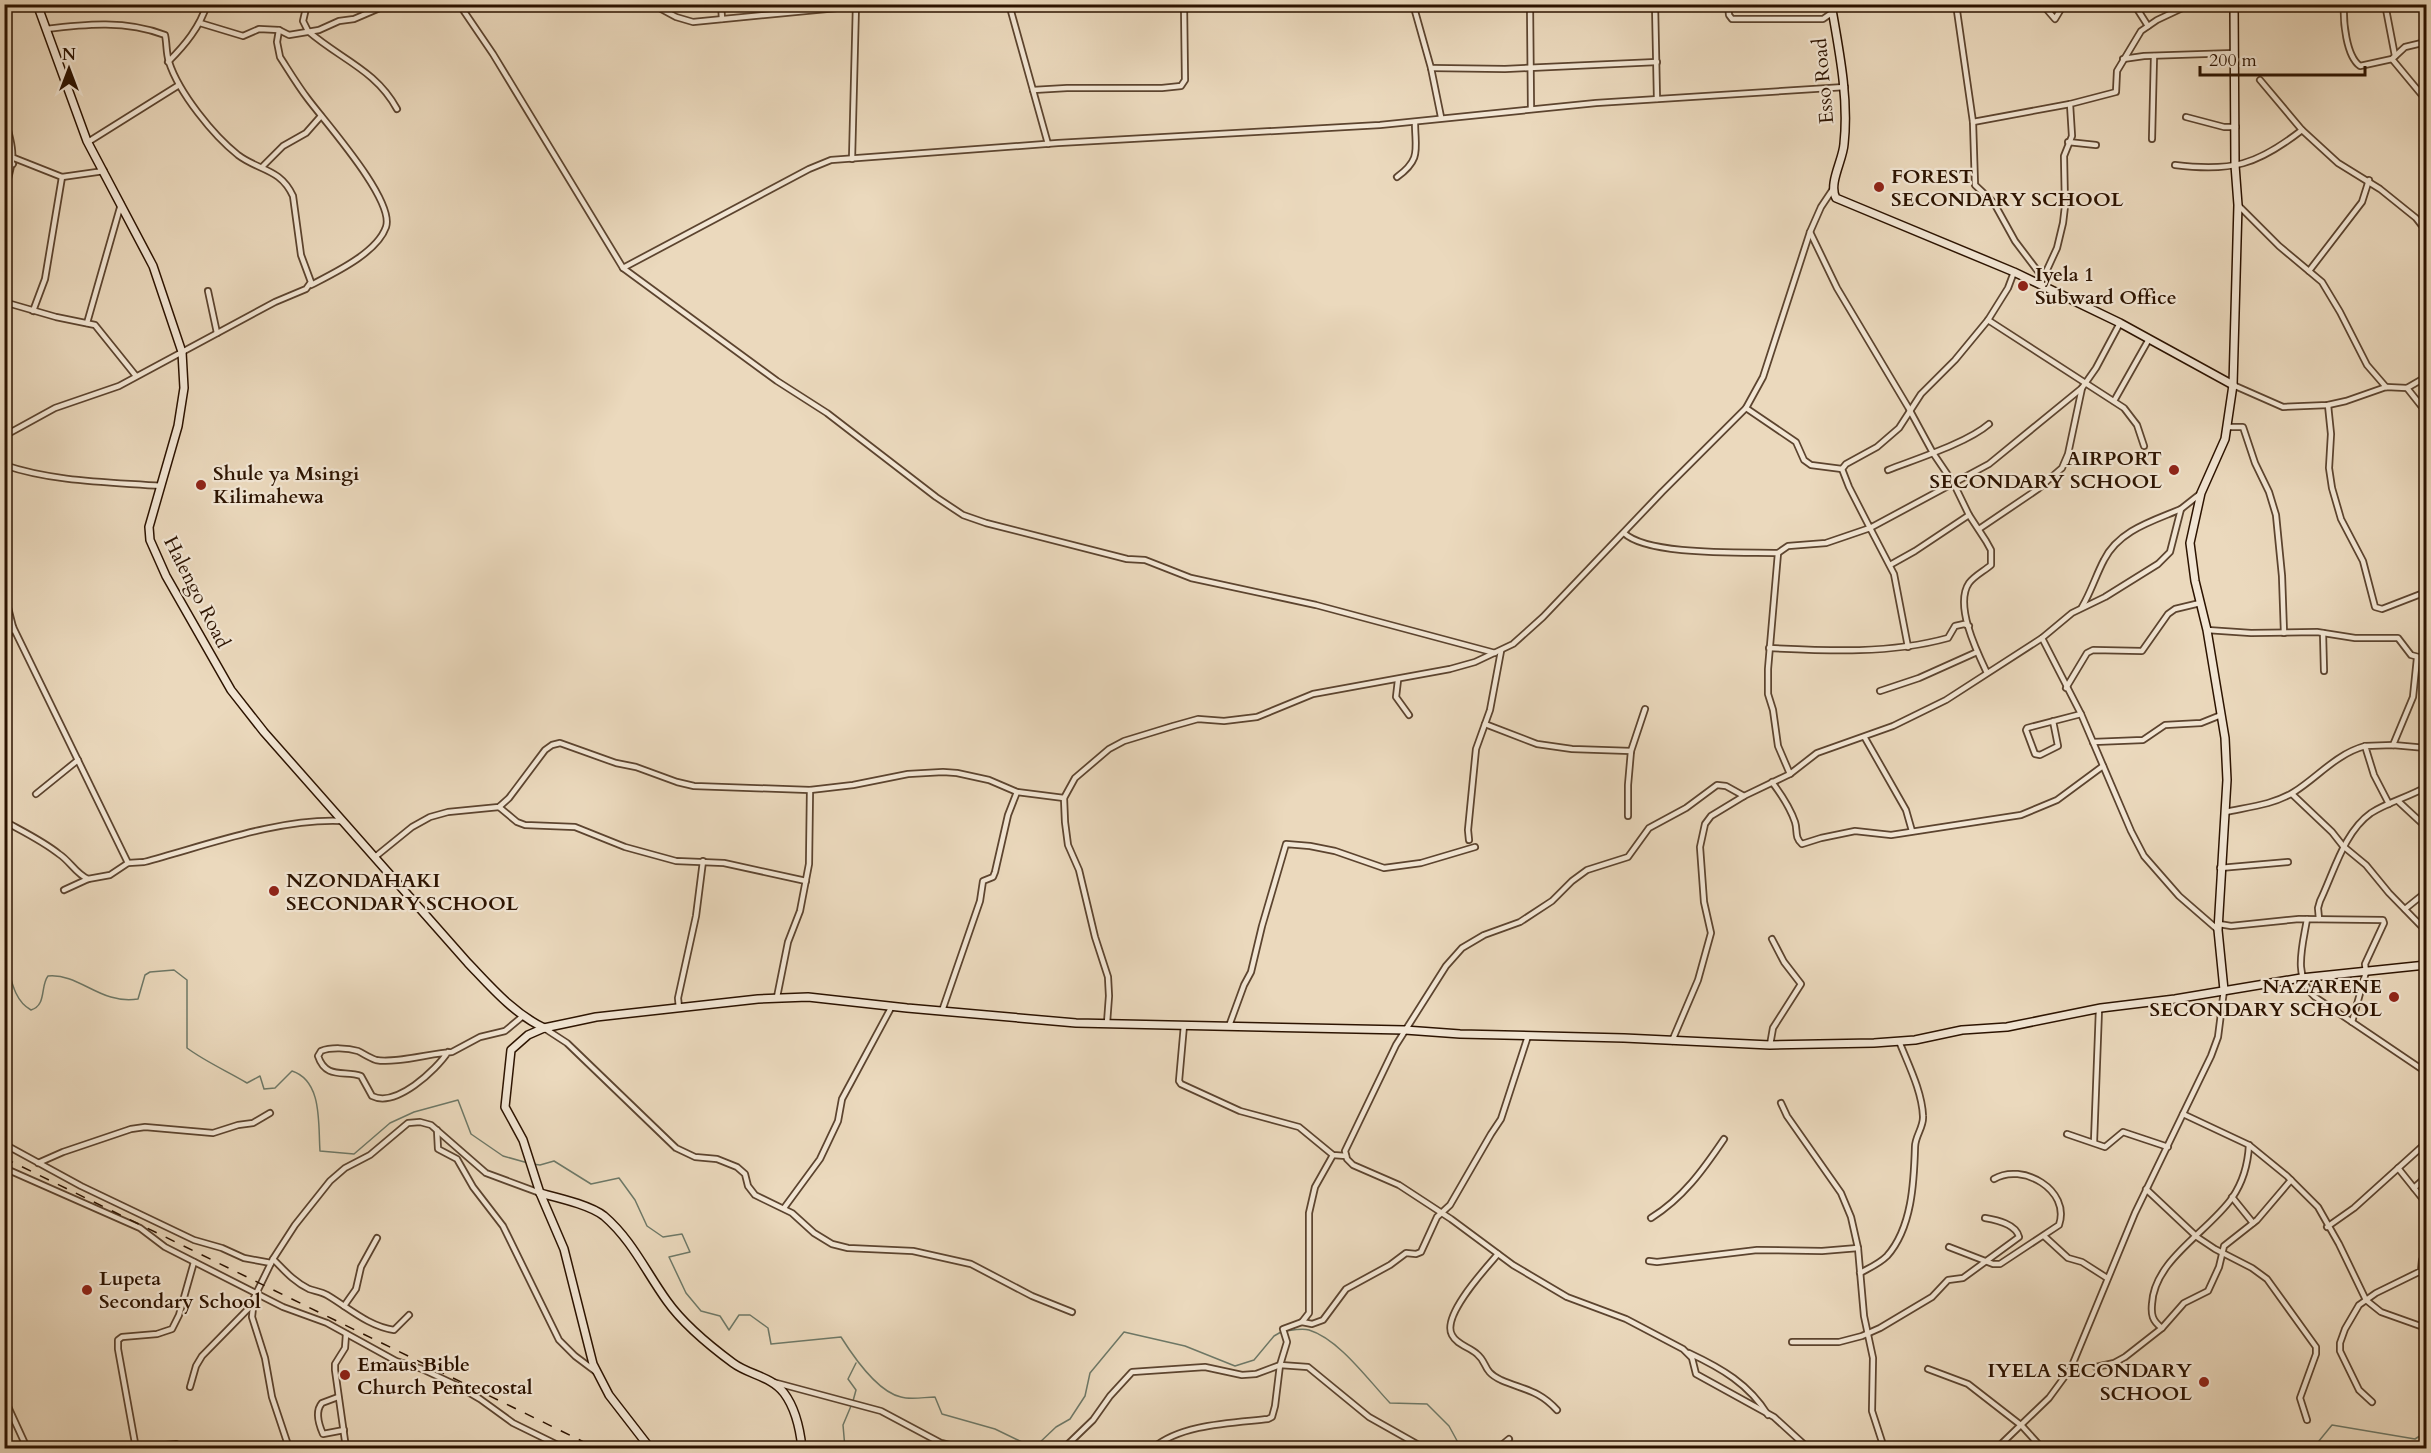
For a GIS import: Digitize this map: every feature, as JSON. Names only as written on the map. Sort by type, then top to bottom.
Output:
[{"type":"street","name":"Halengo Road","points":[[37,4],[88,142],[153,266],[182,352],[184,388],[178,426],[149,527],[150,540],[171,584],[231,690],[264,732],[468,963],[503,1000],[523,1016],[544,1028]]},
{"type":"street","points":[[168,62],[181,49],[200,23],[207,4]]},
{"type":"street","points":[[306,4],[303,21],[308,31],[378,82],[390,95],[397,109]]},
{"type":"street","points":[[200,23],[243,36],[259,29],[279,30],[289,35],[326,28],[339,21],[354,19],[389,4]]},
{"type":"street","points":[[459,4],[493,54],[623,268],[777,381],[827,413],[936,497],[971,519],[1127,559],[1145,560],[1191,578],[1316,605],[1498,652]]},
{"type":"street","points":[[652,4],[693,22],[837,9],[854,4],[852,159]]},
{"type":"street","points":[[721,4],[722,19]]},
{"type":"street","points":[[1009,4],[1048,144]]},
{"type":"street","points":[[1033,90],[1181,86],[1185,80],[1184,4]]},
{"type":"street","points":[[1413,4],[1431,68],[1441,117]]},
{"type":"street","points":[[1530,4],[1531,109]]},
{"type":"street","points":[[1655,4],[1658,99]]},
{"type":"street","points":[[1728,4],[1729,15],[1732,19],[1823,19],[1832,8]]},
{"type":"street","points":[[1956,4],[1973,122],[1976,185],[1994,203],[2041,282]]},
{"type":"street","points":[[2042,4],[2055,19],[2064,4]]},
{"type":"street","points":[[2134,4],[2148,26]]},
{"type":"street","points":[[1973,122],[2070,104],[2116,92],[2117,71],[2141,31],[2191,4]]},
{"type":"street","points":[[1997,1449],[2049,1398],[2071,1368],[2146,1189],[2215,1045],[2222,1015],[2224,990],[2218,927],[2225,812],[2225,738],[2190,543],[2201,493],[2228,427],[2233,385],[2238,205],[2235,165],[2234,4]]},
{"type":"street","points":[[2344,4],[2344,28],[2356,63],[2360,66],[2393,58],[2405,47],[2427,42]]},
{"type":"street","points":[[2385,4],[2393,58],[2427,100]]},
{"type":"street","name":"Esso Road","points":[[1832,8],[1845,87],[1844,145],[1833,189]]},
{"type":"street","points":[[46,29],[100,23],[165,35],[168,62],[179,85],[214,132],[238,155],[263,166],[284,181],[293,195],[301,255],[309,275],[310,286]]},
{"type":"street","points":[[4,436],[55,408],[119,386],[346,267],[374,244],[385,230],[387,223],[377,192],[279,57],[277,42],[279,30]]},
{"type":"street","points":[[2123,59],[2235,53]]},
{"type":"street","points":[[2152,139],[2154,56]]},
{"type":"street","points":[[1431,68],[1463,69],[1657,62]]},
{"type":"street","points":[[2260,80],[2302,130],[2338,163],[2368,180],[2415,218],[2427,231]]},
{"type":"street","points":[[88,142],[179,85]]},
{"type":"street","points":[[623,268],[819,164],[831,160],[1048,144],[1415,122],[1441,117],[1531,109],[1845,87]]},
{"type":"street","points":[[2041,282],[2059,241],[2063,223],[2064,156],[2072,131],[2070,104]]},
{"type":"street","points":[[263,166],[283,146],[306,133],[321,116]]},
{"type":"street","points":[[4,117],[14,161],[4,192]]},
{"type":"street","points":[[2186,117],[2224,127],[2236,127]]},
{"type":"street","points":[[1397,177],[1413,165],[1416,159],[1415,122]]},
{"type":"street","points":[[2175,165],[2217,169],[2256,160],[2284,144],[2302,130]]},
{"type":"street","points":[[2068,142],[2096,145]]},
{"type":"street","points":[[4,160],[14,161],[62,177],[104,171]]},
{"type":"street","points":[[33,310],[47,268],[62,177]]},
{"type":"street","points":[[2309,271],[2362,202],[2368,180]]},
{"type":"street","points":[[1107,1023],[1108,977],[1095,937],[1079,870],[1068,845],[1064,798],[1075,778],[1109,749],[1124,741],[1198,719],[1224,721],[1257,717],[1312,694],[1450,669],[1498,652],[1513,644],[1543,617],[1746,408],[1763,377],[1810,232],[1821,207],[1833,189]]},
{"type":"street","points":[[1833,189],[1836,198],[1843,203],[2041,282],[2120,322],[2233,385],[2283,407],[2328,405],[2386,387],[2407,388],[2427,377]]},
{"type":"street","points":[[87,323],[121,204]]},
{"type":"street","points":[[2238,205],[2328,290],[2367,365],[2386,387]]},
{"type":"street","points":[[1810,232],[1837,288],[1991,550],[1990,565],[1970,582],[1964,593],[1965,616],[1987,673]]},
{"type":"street","points":[[1842,469],[1846,464],[1888,439],[1899,428],[1921,394],[1955,360],[1988,320],[2008,288],[2014,272]]},
{"type":"street","points":[[208,291],[217,333]]},
{"type":"street","points":[[4,302],[95,325],[136,376]]},
{"type":"street","points":[[1988,320],[2086,383],[2132,416],[2138,425],[2144,446]]},
{"type":"street","points":[[1624,534],[1633,540],[1664,549],[1778,553],[1788,546],[1826,543],[1870,528],[1989,464],[2082,388],[2120,322]]},
{"type":"street","points":[[2114,402],[2149,339]]},
{"type":"street","points":[[1979,529],[2038,489],[2062,468],[2068,454],[2082,388]]},
{"type":"street","points":[[2407,388],[2427,412]]},
{"type":"street","points":[[2328,405],[2331,434],[2329,468],[2332,488],[2341,519],[2363,561],[2375,607],[2382,609],[2427,592]]},
{"type":"street","points":[[1746,408],[1796,441],[1804,460],[1811,465],[1842,469]]},
{"type":"street","points":[[1888,470],[1933,453],[1982,430],[1989,424]]},
{"type":"street","points":[[2228,427],[2243,427],[2255,463],[2273,501],[2282,576],[2284,633]]},
{"type":"street","points":[[4,465],[68,479],[161,486]]},
{"type":"street","points":[[1842,469],[1849,488],[1890,565],[1908,647]]},
{"type":"street","points":[[2082,607],[2104,559],[2117,541],[2133,530],[2181,509],[2201,493]]},
{"type":"street","points":[[1672,1041],[1698,980],[1711,933],[1701,867],[1701,834],[1711,816],[1744,796],[1790,774],[1817,753],[1865,738],[1920,714],[2042,638],[2082,607],[2105,597],[2166,558],[2175,540],[2181,509]]},
{"type":"street","points":[[1890,565],[1969,515]]},
{"type":"street","points":[[1778,553],[1769,648],[1768,694],[1773,710],[1778,746],[1790,774]]},
{"type":"street","points":[[4,592],[13,627],[119,850],[128,863]]},
{"type":"street","points":[[2066,688],[2087,652],[2093,650],[2142,651],[2168,614],[2175,609],[2200,603]]},
{"type":"street","points":[[1769,648],[1842,651],[1908,647],[1948,638],[1955,626],[1959,624],[1969,626]]},
{"type":"street","points":[[4,643],[13,627]]},
{"type":"street","points":[[2207,630],[2323,633],[2355,638],[2398,638],[2402,640],[2407,652],[2417,658],[2427,659]]},
{"type":"street","points":[[2323,633],[2324,671]]},
{"type":"street","points":[[2042,638],[2081,714],[2144,856],[2162,879],[2218,927],[2307,919],[2383,920],[2384,923],[2365,964],[2366,972],[2352,1022]]},
{"type":"street","points":[[1469,840],[1476,749],[1493,698],[1498,652]]},
{"type":"street","points":[[1880,691],[1919,678],[1977,652]]},
{"type":"street","points":[[2392,745],[2413,697],[2417,658]]},
{"type":"street","points":[[1398,680],[1396,697],[1409,715]]},
{"type":"street","points":[[1628,816],[1630,751],[1645,710]]},
{"type":"street","points":[[2053,721],[2058,746],[2035,754],[2027,728],[2053,721],[2081,714]]},
{"type":"street","points":[[2093,742],[2143,740],[2164,725],[2200,723],[2221,715]]},
{"type":"street","points":[[1485,724],[1537,744],[1572,749],[1630,751]]},
{"type":"street","points":[[1865,738],[1906,810],[1912,831]]},
{"type":"street","points":[[375,857],[412,827],[429,817],[448,812],[499,807],[509,798],[545,750],[560,743],[687,785],[810,790],[853,785],[908,774],[957,772],[989,780],[1017,792],[1064,798]]},
{"type":"street","points":[[2225,812],[2260,805],[2292,794],[2327,765],[2365,746],[2392,745],[2427,748]]},
{"type":"street","points":[[2365,746],[2379,785],[2389,804]]},
{"type":"street","points":[[36,794],[78,760]]},
{"type":"street","points":[[1772,782],[1796,823],[1796,835],[1801,844],[1855,831],[1885,835],[2021,815],[2056,800],[2103,766]]},
{"type":"street","points":[[1744,796],[1726,786],[1714,787],[1686,808],[1649,828],[1628,857],[1587,870],[1552,901],[1520,922],[1484,935],[1462,948],[1446,966],[1405,1030],[1345,1151],[1353,1165],[1399,1185],[1441,1212],[1498,1254],[1567,1297],[1626,1319],[1742,1383],[1754,1393],[1768,1415]]},
{"type":"street","points":[[2319,919],[2320,901],[2339,862],[2343,846],[2366,818],[2389,804],[2427,787]]},
{"type":"street","points":[[777,997],[788,942],[800,911],[809,864],[810,790]]},
{"type":"street","points":[[942,1011],[980,902],[983,881],[993,877],[995,872],[1008,815],[1017,792]]},
{"type":"street","points":[[2292,794],[2332,832],[2343,846],[2367,866],[2389,893],[2427,932]]},
{"type":"street","points":[[2398,801],[2427,827]]},
{"type":"street","points":[[499,807],[520,824],[575,827],[626,847],[676,861],[724,863],[806,880]]},
{"type":"street","points":[[4,821],[56,851],[79,874],[88,879]]},
{"type":"street","points":[[64,890],[88,879],[110,875],[128,863],[160,858],[274,827],[342,821]]},
{"type":"street","points":[[1229,1026],[1251,972],[1286,844],[1335,851],[1384,868],[1407,866],[1475,847]]},
{"type":"street","points":[[679,1008],[678,998],[696,916],[703,861]]},
{"type":"street","points":[[2220,868],[2288,862]]},
{"type":"street","points":[[2405,909],[2427,892]]},
{"type":"street","points":[[2307,919],[2301,978],[2308,991],[2427,1072]]},
{"type":"street","points":[[1770,1045],[1773,1028],[1801,984],[1784,962],[1772,939]]},
{"type":"street","points":[[650,1449],[615,1403],[596,1372],[564,1249],[539,1189],[523,1140],[506,1107],[505,1096],[511,1050],[528,1035],[544,1028],[624,1012],[777,997],[841,1000],[1044,1021],[1405,1030],[1770,1045],[1899,1041],[1962,1030],[2007,1027],[2099,1009],[2301,978],[2427,965]]},
{"type":"street","points":[[784,1208],[820,1160],[838,1121],[842,1099],[892,1006]]},
{"type":"street","points":[[2094,1142],[2099,1009]]},
{"type":"street","points":[[448,1052],[429,1075],[406,1089],[382,1099],[372,1096],[361,1076],[337,1074],[322,1065],[318,1056],[326,1049],[351,1050],[381,1060],[448,1052],[460,1049],[480,1037],[505,1031],[523,1016]]},
{"type":"street","points":[[1184,1024],[1180,1061],[1181,1084],[1240,1111],[1299,1127],[1333,1155],[1346,1156]]},
{"type":"street","points":[[544,1028],[567,1043],[676,1148],[688,1155],[717,1159],[737,1167],[745,1174],[748,1186],[755,1195],[784,1208],[814,1233],[832,1244],[848,1248],[913,1251],[971,1264],[1032,1296],[1072,1312]]},
{"type":"street","points":[[1302,1322],[1311,1324],[1323,1320],[1346,1289],[1407,1253],[1419,1254],[1441,1212],[1450,1204],[1502,1119],[1528,1036]]},
{"type":"street","points":[[1860,1273],[1885,1258],[1899,1239],[1914,1180],[1915,1147],[1923,1116],[1918,1091],[1899,1041]]},
{"type":"street","points":[[1781,1102],[1787,1116],[1841,1193],[1851,1217],[1858,1248],[1867,1334],[1873,1358],[1872,1412],[1884,1449]]},
{"type":"street","points":[[38,1163],[68,1150],[131,1130],[145,1127],[213,1133],[238,1125],[254,1123],[270,1113]]},
{"type":"street","points":[[2183,1114],[2249,1145],[2292,1180],[2318,1207],[2366,1300],[2382,1312],[2427,1328]]},
{"type":"street","points":[[190,1388],[196,1366],[202,1356],[251,1306],[272,1261],[300,1218],[340,1172],[370,1155],[394,1132],[408,1123],[420,1122],[431,1125],[486,1173],[539,1189],[597,1211],[604,1216],[639,1256],[667,1301],[684,1321],[740,1368],[773,1382],[860,1405],[895,1417],[941,1443],[962,1449]]},
{"type":"street","points":[[437,1130],[438,1149],[457,1159],[473,1187],[512,1240],[558,1340],[596,1372]]},
{"type":"street","points":[[2067,1134],[2107,1146],[2123,1132],[2168,1147]]},
{"type":"street","points":[[1651,1218],[1679,1198],[1696,1180],[1724,1139]]},
{"type":"street","points":[[2328,1227],[2354,1208],[2427,1143]]},
{"type":"street","points":[[4,1144],[120,1206],[194,1240],[222,1248],[244,1258],[272,1261],[292,1278],[325,1294],[361,1318],[394,1330],[409,1315]]},
{"type":"street","points":[[2162,1328],[2152,1316],[2152,1297],[2157,1280],[2167,1266],[2197,1237],[2232,1197],[2247,1166],[2249,1145]]},
{"type":"street","points":[[1153,1449],[1170,1437],[1185,1432],[1228,1422],[1271,1418],[1275,1406],[1280,1365],[1287,1342],[1283,1329],[1302,1322],[1309,1313],[1311,1304],[1308,1271],[1310,1207],[1315,1187],[1333,1155]]},
{"type":"street","points":[[4,1168],[140,1228],[165,1247],[283,1307],[330,1324],[377,1348],[396,1361],[427,1371],[468,1391],[513,1423],[564,1449]]},
{"type":"street","points":[[2398,1168],[2427,1203]]},
{"type":"street","points":[[1949,1247],[1993,1264],[2000,1264],[2057,1227],[2060,1222],[2060,1208],[2053,1193],[2032,1177],[2005,1174],[1994,1179]]},
{"type":"street","points":[[2414,1188],[2427,1177]]},
{"type":"street","points":[[2096,1367],[2114,1363],[2125,1357],[2162,1328],[2184,1303],[2208,1291],[2219,1267],[2222,1252],[2231,1239],[2253,1223],[2292,1180]]},
{"type":"street","points":[[2146,1189],[2197,1237],[2245,1263],[2267,1279],[2316,1347],[2316,1354],[2301,1388],[2300,1398],[2307,1420]]},
{"type":"street","points":[[2232,1197],[2253,1223]]},
{"type":"street","points":[[1792,1342],[1839,1342],[1867,1334],[1932,1297],[1948,1280],[1964,1278],[2014,1242],[2019,1235],[2004,1223],[1985,1218]]},
{"type":"street","points":[[2044,1236],[2068,1258],[2082,1262],[2107,1278]]},
{"type":"street","points":[[344,1306],[356,1289],[361,1267],[377,1238]]},
{"type":"street","points":[[1649,1261],[1657,1262],[1757,1250],[1802,1252],[1858,1248]]},
{"type":"street","points":[[2372,1402],[2359,1390],[2340,1347],[2348,1321],[2355,1310],[2366,1300],[2420,1272],[2422,1260],[2427,1253]]},
{"type":"street","points":[[1498,1254],[1463,1297],[1450,1324],[1451,1334],[1461,1344],[1477,1353],[1493,1376],[1536,1392],[1557,1410]]},
{"type":"street","points":[[176,1444],[134,1448],[118,1340],[122,1337],[157,1334],[172,1329],[179,1315],[194,1262]]},
{"type":"street","points":[[251,1306],[252,1317],[265,1358],[272,1397],[289,1449]]},
{"type":"street","points":[[346,1334],[344,1352],[335,1364],[334,1370],[346,1449]]},
{"type":"street","points":[[1686,1352],[1692,1358],[1696,1374],[1788,1428],[1808,1449]]},
{"type":"street","points":[[1064,1449],[1093,1420],[1110,1396],[1132,1372],[1205,1367],[1242,1375],[1256,1374],[1280,1365],[1303,1366],[1312,1369],[1369,1418],[1424,1449]]},
{"type":"street","points":[[1928,1369],[1968,1384],[2022,1426],[2042,1449]]},
{"type":"street","points":[[773,1382],[789,1399],[799,1426],[802,1449]]},
{"type":"street","points":[[338,1397],[322,1403],[318,1410],[319,1420],[323,1434],[344,1430]]},
{"type":"street","points":[[4,1398],[27,1449]]},
{"type":"street","points":[[1498,1449],[1509,1439]]},
{"type":"waterway","points":[[4,954],[19,999],[31,1010],[39,1004],[48,976],[70,979],[101,994],[125,1000],[138,999],[145,975],[150,972],[174,970],[187,980],[187,1048],[247,1083],[260,1076],[264,1089],[275,1088],[292,1071],[302,1076],[309,1084],[317,1105],[320,1151],[354,1154],[390,1123],[414,1112],[458,1100],[471,1134],[503,1156],[528,1163]]},
{"type":"waterway","points":[[532,1164],[540,1165],[554,1161],[591,1184],[619,1178],[635,1200],[647,1226],[663,1237],[682,1234],[690,1252],[669,1257],[686,1293],[701,1311],[720,1316],[729,1330],[739,1315],[750,1315],[768,1328],[771,1344],[841,1337],[875,1381],[892,1394],[909,1398],[935,1397],[942,1414],[995,1429],[1022,1442],[1037,1445],[1056,1427],[1070,1419],[1085,1396],[1090,1373],[1124,1332],[1185,1346],[1235,1366],[1254,1360],[1274,1336],[1281,1332]]},
{"type":"waterway","points":[[1286,1331],[1309,1330],[1331,1342],[1353,1362],[1390,1403],[1427,1404],[1449,1426],[1461,1448]]},
{"type":"waterway","points":[[853,1401],[856,1390],[848,1379],[856,1363]]},
{"type":"waterway","points":[[845,1448],[843,1425],[851,1406]]},
{"type":"waterway","points":[[2299,1448],[2314,1447],[2332,1425],[2415,1439],[2426,1432]]},
{"type":"railway","points":[[4,1158],[596,1448]]},
{"type":"place","name":"FOREST SECONDARY SCHOOL","points":[[1879,187]]},
{"type":"place","name":"Iyela 1 Subward Office","points":[[2023,286]]},
{"type":"place","name":"AIRPORT SECONDARY SCHOOL","points":[[2174,470]]},
{"type":"place","name":"Shule ya Msingi Kilimahewa","points":[[201,485]]},
{"type":"place","name":"NZONDAHAKI SECONDARY SCHOOL","points":[[274,891]]},
{"type":"place","name":"NAZARENE SECONDARY SCHOOL","points":[[2394,997]]},
{"type":"place","name":"Lupeta Secondary School","points":[[87,1290]]},
{"type":"place","name":"Emaus Bible Church Pentecostal","points":[[345,1375]]},
{"type":"place","name":"IYELA SECONDARY SCHOOL","points":[[2204,1382]]}]
